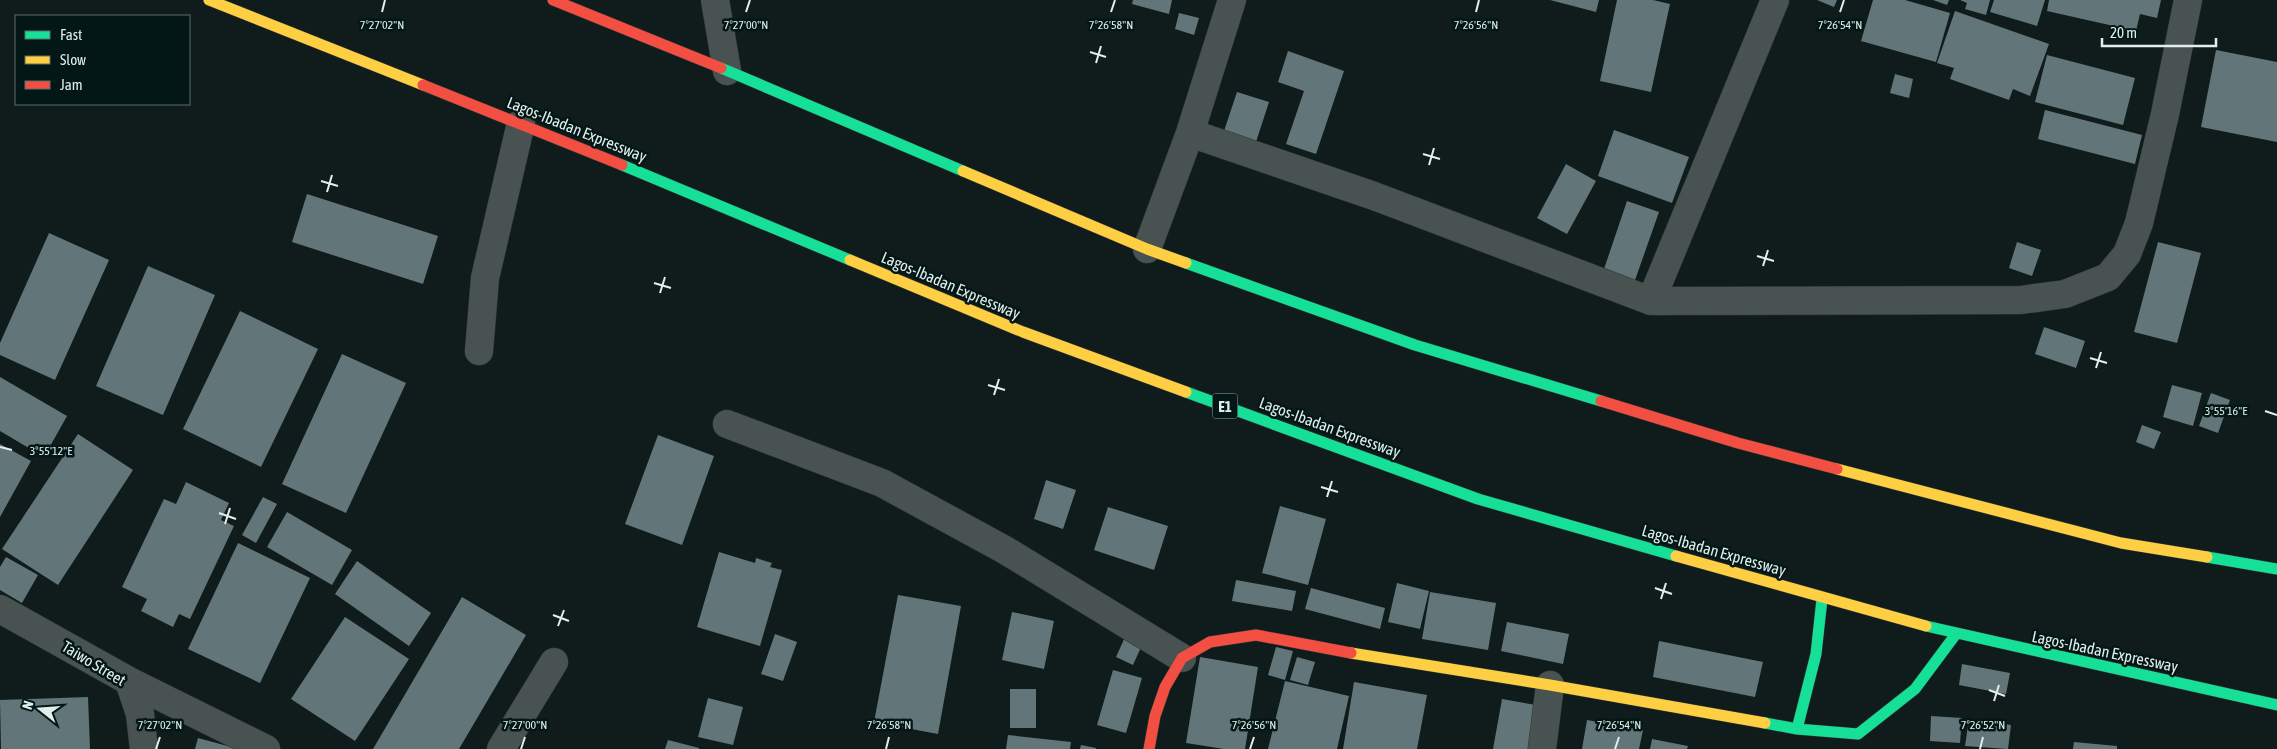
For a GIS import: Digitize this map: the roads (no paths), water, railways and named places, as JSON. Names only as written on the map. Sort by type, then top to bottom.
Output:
[{"type":"main road","name":"Lagos-Ibadan Expressway","points":[[209,0],[520,123],[1023,332],[1460,493],[1822,599],[1956,634],[2277,705]]},
{"type":"main road","points":[[553,0],[728,71],[1147,249],[1415,344],[1738,443],[2121,543],[2277,569]]},
{"type":"main road","points":[[1797,729],[1816,654],[1822,599]]},
{"type":"main road","points":[[1149,749],[1155,716],[1165,687],[1182,658],[1210,642],[1256,635],[1389,660],[1550,685],[1859,741],[1915,688],[1956,634]]},
{"type":"street","points":[[715,0],[728,71]]},
{"type":"street","points":[[1147,249],[1190,133],[1232,0]]},
{"type":"street","points":[[1651,301],[1775,0]]},
{"type":"street","points":[[1190,133],[1374,196],[1651,301],[2020,300],[2065,294],[2108,277],[2127,254],[2138,223],[2165,114],[2188,0]]},
{"type":"street","points":[[479,351],[485,278],[520,123]]},
{"type":"street","points":[[727,424],[882,483],[1005,550],[1182,658]]},
{"type":"street","name":"Taiwo Street","points":[[0,608],[129,681],[140,714],[144,749]]},
{"type":"street","points":[[501,749],[554,662]]},
{"type":"street","points":[[129,681],[266,749]]},
{"type":"street","points":[[1542,749],[1550,685]]}]
